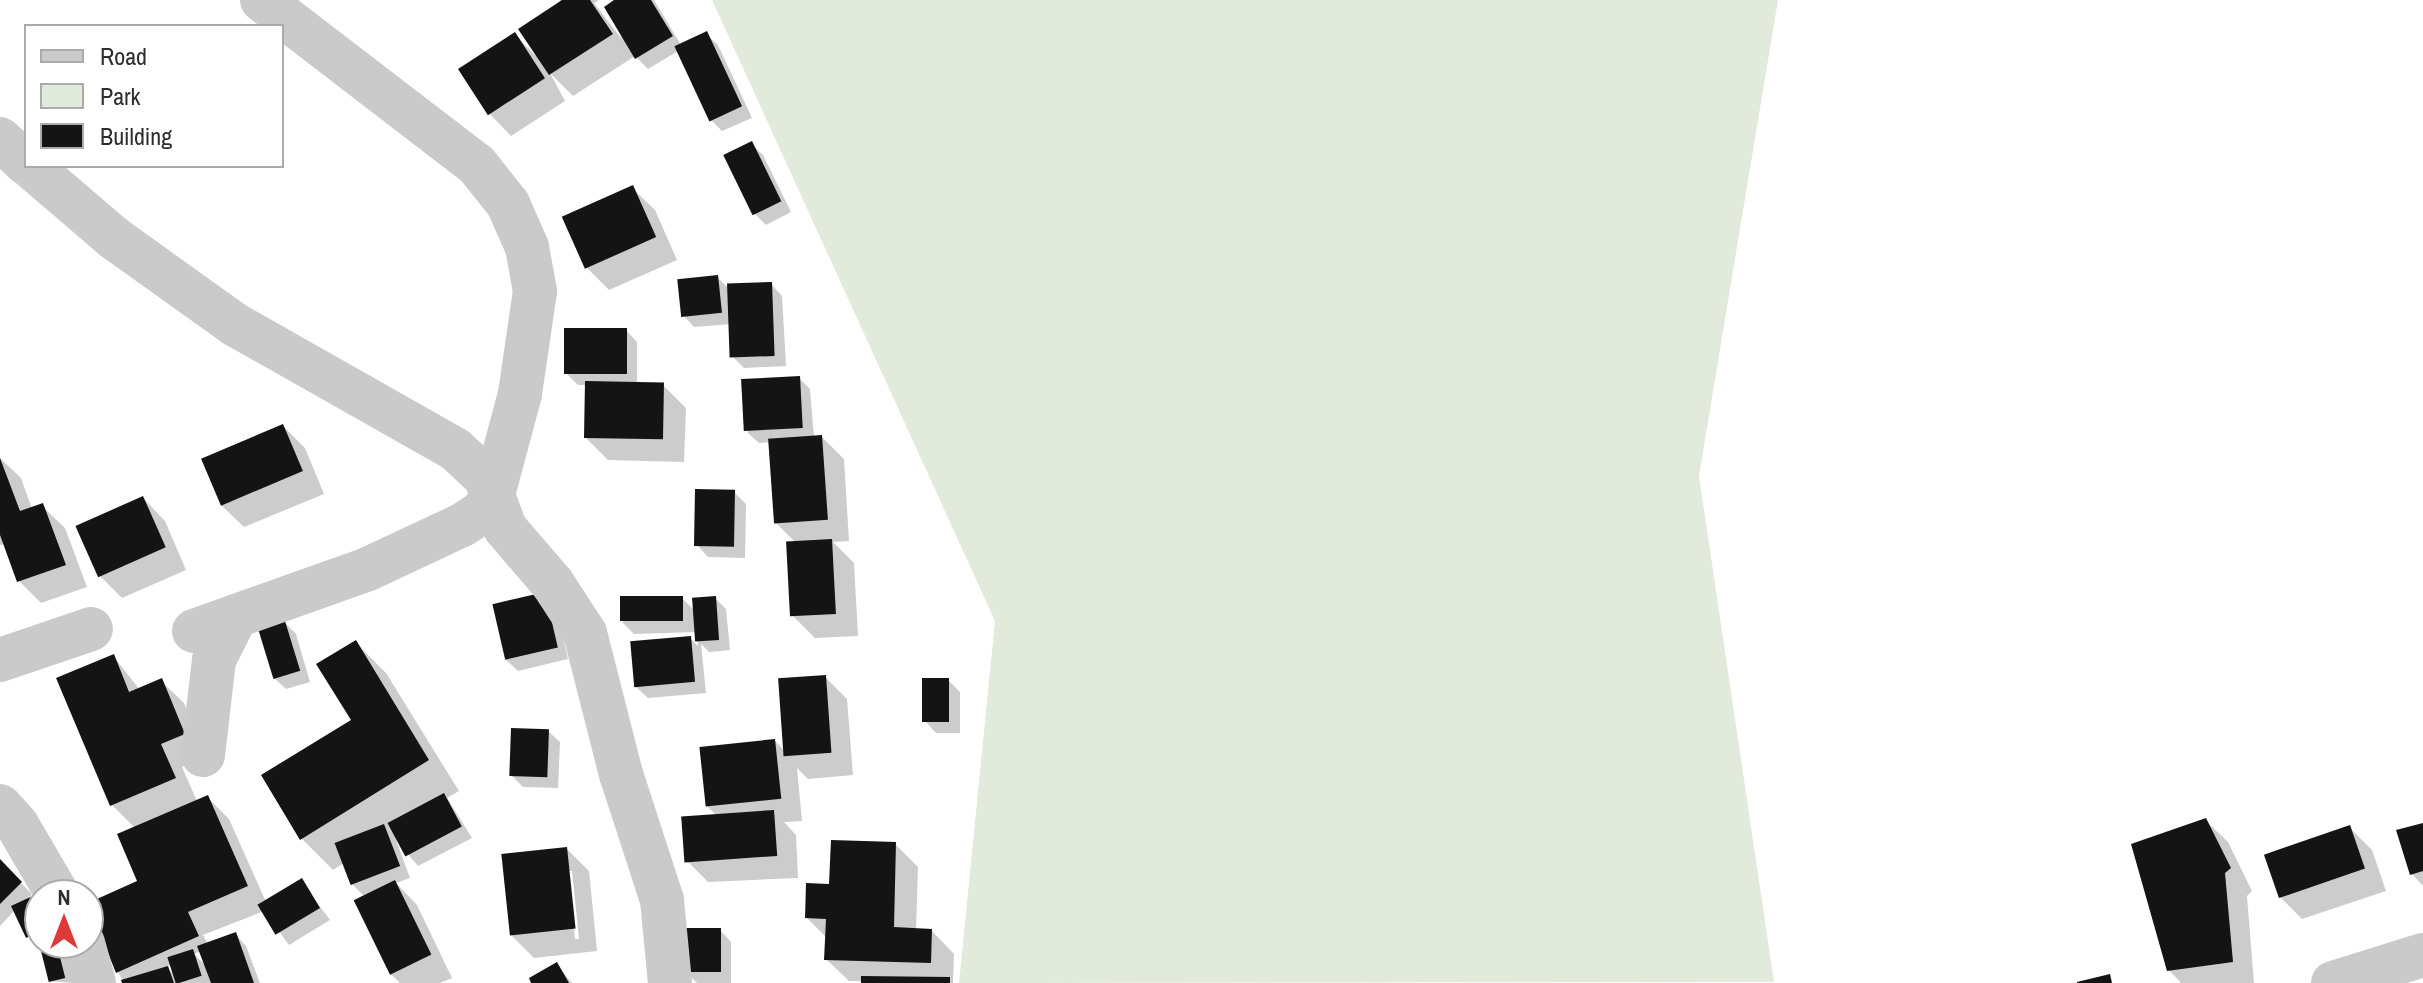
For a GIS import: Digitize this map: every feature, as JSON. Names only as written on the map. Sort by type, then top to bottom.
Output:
[{"type":"street","points":[[194,631],[419,546],[482,512],[493,495],[520,394],[535,291],[527,247],[508,204],[477,165],[262,0]]},
{"type":"street","points":[[0,139],[24,160]]},
{"type":"street","points":[[33,168],[114,238],[234,324],[455,449],[485,477],[505,528],[553,584],[585,633],[621,774],[662,900],[670,983]]},
{"type":"street","points":[[203,755],[214,660],[236,616]]},
{"type":"street","points":[[0,660],[91,629]]},
{"type":"street","points":[[0,806],[17,825],[49,879]]},
{"type":"street","points":[[2333,983],[2423,955]]},
{"type":"street","points":[[87,959],[94,983]]},
{"type":"green space","points":[[712,0],[1778,0],[1699,476],[1774,982],[959,983],[995,621]]},
{"type":"building","points":[[562,0],[590,0],[613,34],[549,75],[518,29]]},
{"type":"building","points":[[614,0],[651,0],[673,36],[635,59],[604,7]]},
{"type":"building","points":[[707,31],[742,106],[709,121],[674,46]]},
{"type":"building","points":[[515,32],[545,78],[488,115],[458,69]]},
{"type":"building","points":[[752,141],[781,201],[753,215],[723,155]]},
{"type":"building","points":[[633,185],[656,237],[585,269],[562,217]]},
{"type":"building","points":[[718,275],[722,313],[681,317],[677,279]]},
{"type":"building","points":[[772,282],[775,356],[730,358],[727,284]]},
{"type":"building","points":[[564,328],[627,328],[627,374],[564,374]]},
{"type":"building","points":[[800,376],[803,428],[744,431],[741,379]]},
{"type":"building","points":[[585,381],[664,382],[663,439],[584,438]]},
{"type":"building","points":[[283,424],[303,471],[221,506],[201,459]]},
{"type":"building","points":[[822,435],[828,520],[774,524],[768,439]]},
{"type":"building","points":[[0,458],[20,511],[43,503],[66,565],[17,582],[0,535]]},
{"type":"building","points":[[695,489],[735,490],[734,547],[694,546]]},
{"type":"building","points":[[143,496],[166,547],[98,577],[75,526]]},
{"type":"building","points":[[832,539],[836,614],[790,616],[786,541]]},
{"type":"building","points":[[545,592],[558,648],[505,660],[492,604]]},
{"type":"building","points":[[620,596],[683,596],[683,621],[620,621]]},
{"type":"building","points":[[716,596],[719,640],[695,642],[692,598]]},
{"type":"building","points":[[285,621],[300,671],[273,679],[258,629]]},
{"type":"building","points":[[691,636],[695,682],[634,687],[630,641]]},
{"type":"building","points":[[356,640],[429,760],[300,840],[261,775],[351,720],[316,664]]},
{"type":"building","points":[[114,654],[129,692],[162,678],[185,734],[161,744],[176,778],[110,806],[56,678]]},
{"type":"building","points":[[826,675],[831,753],[784,756],[778,678]]},
{"type":"building","points":[[922,678],[949,678],[949,722],[922,722]]},
{"type":"building","points":[[511,728],[549,729],[547,777],[509,776]]},
{"type":"building","points":[[775,739],[781,799],[706,807],[699,747]]},
{"type":"building","points":[[444,793],[462,827],[405,857],[387,823]]},
{"type":"building","points":[[208,795],[248,886],[188,912],[199,936],[116,973],[104,943],[104,896],[137,881],[117,834]]},
{"type":"building","points":[[774,810],[777,856],[684,862],[681,816]]},
{"type":"building","points":[[2206,818],[2231,868],[2225,873],[2233,962],[2167,971],[2131,844]]},
{"type":"building","points":[[2423,823],[2423,871],[2410,875],[2396,830]]},
{"type":"building","points":[[384,824],[400,866],[351,885],[335,843]]},
{"type":"building","points":[[2350,825],[2365,868],[2279,898],[2264,855]]},
{"type":"building","points":[[831,840],[896,842],[894,927],[932,929],[931,963],[824,960],[826,919],[805,918],[806,883],[829,884]]},
{"type":"building","points":[[567,847],[576,929],[510,935],[501,854]]},
{"type":"building","points":[[0,859],[22,882],[0,904]]},
{"type":"building","points":[[302,878],[320,908],[275,935],[257,905]]},
{"type":"building","points":[[395,880],[431,955],[390,975],[354,900]]},
{"type":"building","points":[[24,900],[24,934],[11,906]]},
{"type":"building","points":[[684,928],[721,928],[721,972],[684,972]]},
{"type":"building","points":[[236,932],[254,983],[211,983],[197,946]]},
{"type":"building","points":[[193,949],[202,976],[176,983],[167,957]]},
{"type":"building","points":[[43,959],[60,959],[65,978],[49,982]]},
{"type":"building","points":[[557,962],[569,983],[531,983],[529,978]]},
{"type":"building","points":[[168,966],[174,983],[122,983],[121,980]]},
{"type":"building","points":[[2110,974],[2112,983],[2077,983],[2077,982]]},
{"type":"building","points":[[861,976],[950,977],[950,983],[861,983]]}]
